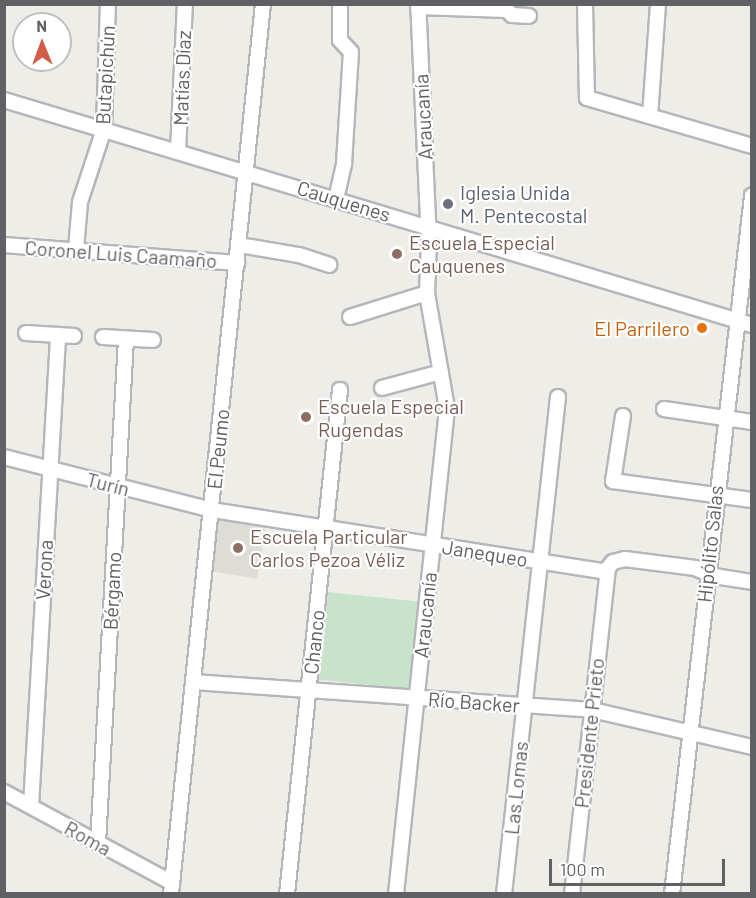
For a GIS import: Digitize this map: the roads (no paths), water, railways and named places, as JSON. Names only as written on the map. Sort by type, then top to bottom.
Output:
[{"type":"street","name":"Butapichún","points":[[76,249],[82,195],[104,129],[108,4]]},
{"type":"street","name":"Matías Díaz","points":[[178,151],[184,4]]},
{"type":"street","name":"El Peumo","points":[[171,888],[263,4]]},
{"type":"street","points":[[336,199],[344,163],[351,52],[340,40],[340,4]]},
{"type":"street","points":[[585,4],[588,98],[752,146]]},
{"type":"street","points":[[650,116],[658,4]]},
{"type":"street","points":[[418,6],[507,7],[512,15],[529,16]]},
{"type":"street","name":"Araucanía","points":[[396,894],[446,414],[427,293],[428,228],[418,6]]},
{"type":"street","name":"Cauquenes","points":[[4,100],[247,171],[737,322],[752,324]]},
{"type":"street","name":"Hipólito Salas","points":[[672,894],[715,495],[752,196]]},
{"type":"street","name":"Coronel Luis Caamaño","points":[[239,244],[299,255],[329,265]]},
{"type":"street","name":"Coronel Luis Caamaño","points":[[4,245],[237,263]]},
{"type":"street","points":[[350,316],[427,293]]},
{"type":"street","points":[[26,333],[74,336]]},
{"type":"street","name":"Verona","points":[[31,806],[58,335]]},
{"type":"street","points":[[103,337],[153,340]]},
{"type":"street","name":"Bérgamo","points":[[98,843],[126,339]]},
{"type":"street","points":[[382,388],[441,372]]},
{"type":"street","name":"Chanco","points":[[288,894],[340,390]]},
{"type":"street","name":"Las Lomas","points":[[504,894],[558,397]]},
{"type":"street","points":[[664,409],[752,422]]},
{"type":"street","points":[[623,416],[613,481],[752,501]]},
{"type":"street","name":"Turín","points":[[4,457],[212,510]]},
{"type":"street","name":"Janequeo","points":[[212,510],[606,572]]},
{"type":"street","points":[[606,572],[613,562],[621,559],[752,582]]},
{"type":"street","name":"Presidente Prieto","points":[[572,894],[606,572]]},
{"type":"street","name":"Río Backer","points":[[193,682],[592,711],[752,747]]},
{"type":"street","name":"Roma","points":[[4,792],[98,843],[171,888]]},
{"type":"place","name":"Iglesia Unida M. Pentecostal","points":[[448,204]]},
{"type":"place","name":"Escuela Especial Cauquenes","points":[[397,254]]},
{"type":"place","name":"El Parrilero","points":[[702,328]]},
{"type":"place","name":"Escuela Especial Rugendas","points":[[306,417]]},
{"type":"place","name":"Escuela Particular Carlos Pezoa Véliz","points":[[238,548]]}]
